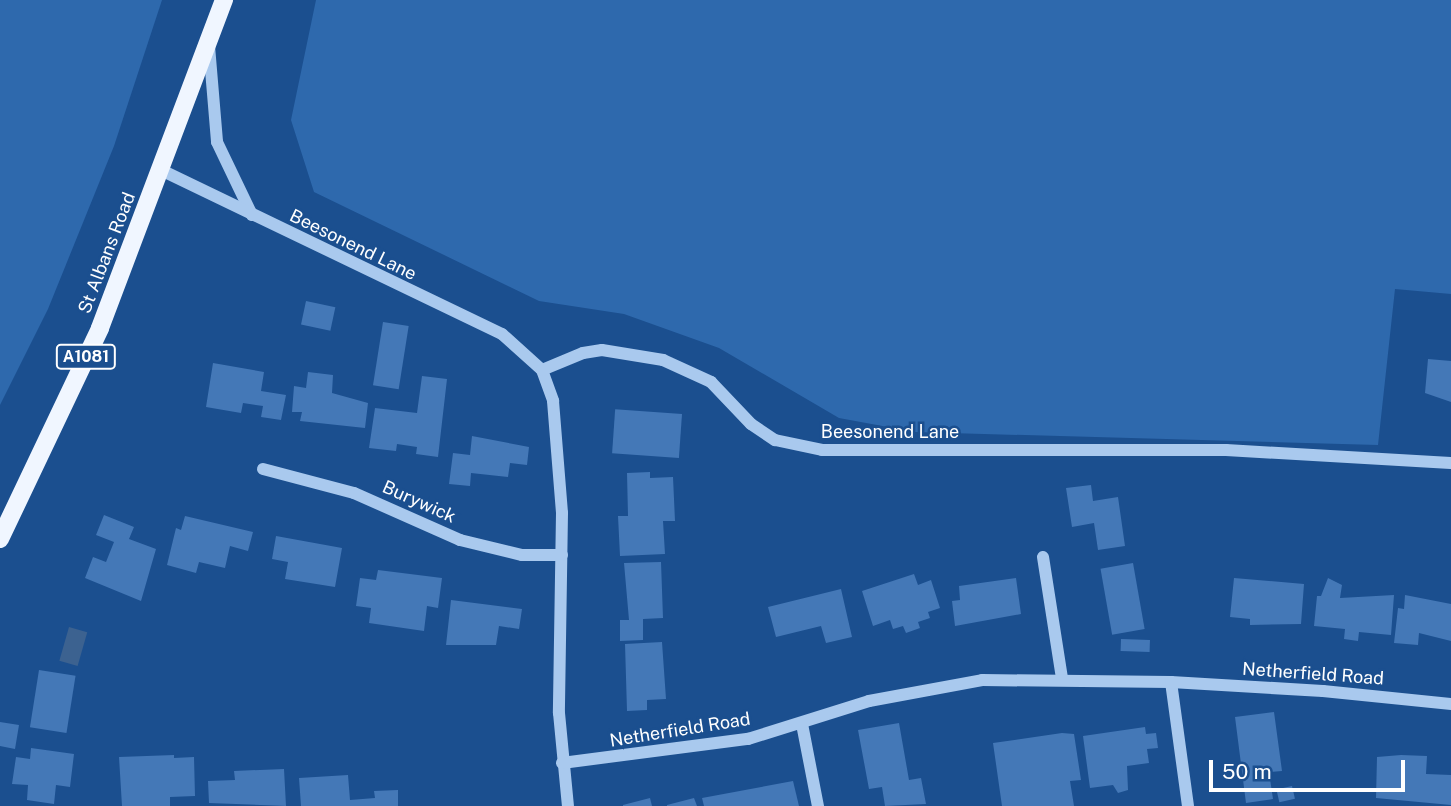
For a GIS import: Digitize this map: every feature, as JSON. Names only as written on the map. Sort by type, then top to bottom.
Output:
[{"type":"main road","name":"A1081","points":[[162,170],[224,0]]},
{"type":"main road","name":"St Albans Road","points":[[0,539],[100,328],[162,170]]},
{"type":"street","points":[[209,42],[217,142],[253,215]]},
{"type":"street","name":"Beesonend Lane","points":[[162,170],[502,334],[542,370],[583,353],[603,350],[663,360],[711,382],[751,424],[775,440],[822,450],[1226,450],[1451,463]]},
{"type":"street","points":[[542,370],[553,401],[562,555],[562,763],[568,806]]},
{"type":"street","name":"Burywick","points":[[263,469],[354,493],[483,547],[522,555],[562,555]]},
{"type":"street","points":[[1043,557],[1062,678]]},
{"type":"street","name":"Netherfield Road","points":[[562,763],[681,751],[802,724],[922,688],[982,680],[1062,678],[1171,682],[1323,691],[1451,704]]},
{"type":"street","points":[[1171,682],[1188,806]]},
{"type":"street","points":[[802,724],[818,806]]},
{"type":"shaded area","points":[[0,0],[162,0],[114,146],[48,309],[0,405]]},
{"type":"shaded area","points":[[316,0],[1451,0],[1451,294],[1395,289],[1378,445],[915,432],[839,418],[719,348],[624,314],[539,301],[314,192],[291,120]]},
{"type":"shaded area","points":[[69,627],[87,632],[78,666],[59,661]]},
{"type":"building","points":[[306,301],[335,307],[330,331],[301,324]]},
{"type":"building","points":[[383,322],[409,326],[399,389],[373,385]]},
{"type":"building","points":[[1428,359],[1451,361],[1451,402],[1425,393]]},
{"type":"building","points":[[213,363],[264,372],[261,391],[286,395],[281,420],[261,417],[263,406],[243,403],[241,413],[206,407]]},
{"type":"building","points":[[308,372],[333,375],[332,393],[368,403],[365,428],[300,421],[302,412],[292,412],[294,386],[306,388]]},
{"type":"building","points":[[422,376],[447,379],[438,457],[416,454],[417,447],[397,444],[396,451],[369,448],[375,408],[417,413]]},
{"type":"building","points":[[615,409],[682,414],[679,458],[612,453]]},
{"type":"building","points":[[472,436],[529,447],[527,465],[510,463],[508,477],[471,473],[470,486],[449,484],[453,453],[470,455]]},
{"type":"building","points":[[650,472],[650,478],[673,477],[675,521],[663,521],[665,554],[620,556],[618,516],[628,516],[627,473]]},
{"type":"building","points":[[1091,485],[1093,501],[1118,497],[1125,546],[1098,550],[1094,523],[1072,527],[1066,488]]},
{"type":"building","points":[[104,515],[134,527],[129,539],[156,549],[141,601],[85,578],[93,557],[106,562],[114,542],[96,535]]},
{"type":"building","points":[[185,516],[253,532],[248,551],[230,546],[225,568],[199,562],[196,573],[167,565],[176,528],[181,530]]},
{"type":"building","points":[[276,536],[342,548],[335,587],[285,579],[288,562],[272,559]]},
{"type":"building","points":[[661,562],[663,618],[643,619],[643,640],[620,641],[620,620],[629,620],[624,563]]},
{"type":"building","points":[[1133,563],[1145,629],[1112,635],[1101,569]]},
{"type":"building","points":[[378,570],[442,578],[438,608],[427,606],[424,631],[369,623],[371,608],[356,606],[360,578],[376,580]]},
{"type":"building","points":[[914,574],[918,585],[931,580],[940,608],[928,612],[930,618],[918,622],[920,628],[906,633],[903,626],[893,629],[890,620],[873,626],[862,591]]},
{"type":"building","points":[[1016,578],[1021,614],[955,626],[952,601],[960,600],[959,586]]},
{"type":"building","points":[[1234,578],[1304,584],[1301,624],[1250,625],[1250,619],[1230,617]]},
{"type":"building","points":[[1328,578],[1342,585],[1340,598],[1394,595],[1391,635],[1359,632],[1358,641],[1344,639],[1345,629],[1314,626],[1317,596],[1321,596]]},
{"type":"building","points":[[841,589],[852,637],[826,643],[821,626],[776,637],[768,607]]},
{"type":"building","points":[[1405,595],[1451,604],[1451,641],[1419,633],[1418,645],[1394,643],[1398,608],[1404,609]]},
{"type":"building","points":[[451,600],[522,609],[519,629],[499,626],[496,645],[446,645]]},
{"type":"building","points":[[1121,639],[1150,640],[1150,652],[1121,651]]},
{"type":"building","points":[[662,642],[666,699],[647,700],[647,710],[627,711],[625,644]]},
{"type":"building","points":[[39,670],[76,676],[66,733],[30,727]]},
{"type":"building","points":[[1274,712],[1282,771],[1269,772],[1273,799],[1246,803],[1235,717]]},
{"type":"building","points":[[0,722],[19,725],[15,749],[0,746]]},
{"type":"building","points":[[899,723],[909,780],[921,778],[926,804],[885,806],[882,787],[869,789],[858,730]]},
{"type":"building","points":[[1145,727],[1146,734],[1156,733],[1158,748],[1147,749],[1149,763],[1127,766],[1128,790],[1118,793],[1113,785],[1090,788],[1083,736]]},
{"type":"building","points":[[1062,733],[1074,734],[1081,780],[1070,781],[1074,806],[1002,806],[993,743]]},
{"type":"building","points":[[31,748],[74,754],[70,787],[56,785],[54,804],[27,800],[28,785],[12,784],[16,757],[30,759]]},
{"type":"building","points":[[174,755],[174,758],[194,757],[195,796],[170,797],[170,806],[122,806],[119,757]]},
{"type":"building","points":[[1427,756],[1426,774],[1451,775],[1451,805],[1376,798],[1377,757]]},
{"type":"building","points":[[284,769],[286,806],[209,803],[208,781],[235,780],[234,771]]},
{"type":"building","points":[[348,775],[350,800],[375,798],[374,791],[398,790],[398,806],[301,806],[299,778]]},
{"type":"building","points":[[793,781],[799,806],[704,806],[702,798]]},
{"type":"building","points":[[1292,786],[1295,799],[1279,802],[1276,790]]},
{"type":"building","points":[[650,798],[652,806],[623,806],[623,805]]},
{"type":"building","points":[[694,798],[697,806],[667,806],[667,805]]}]
